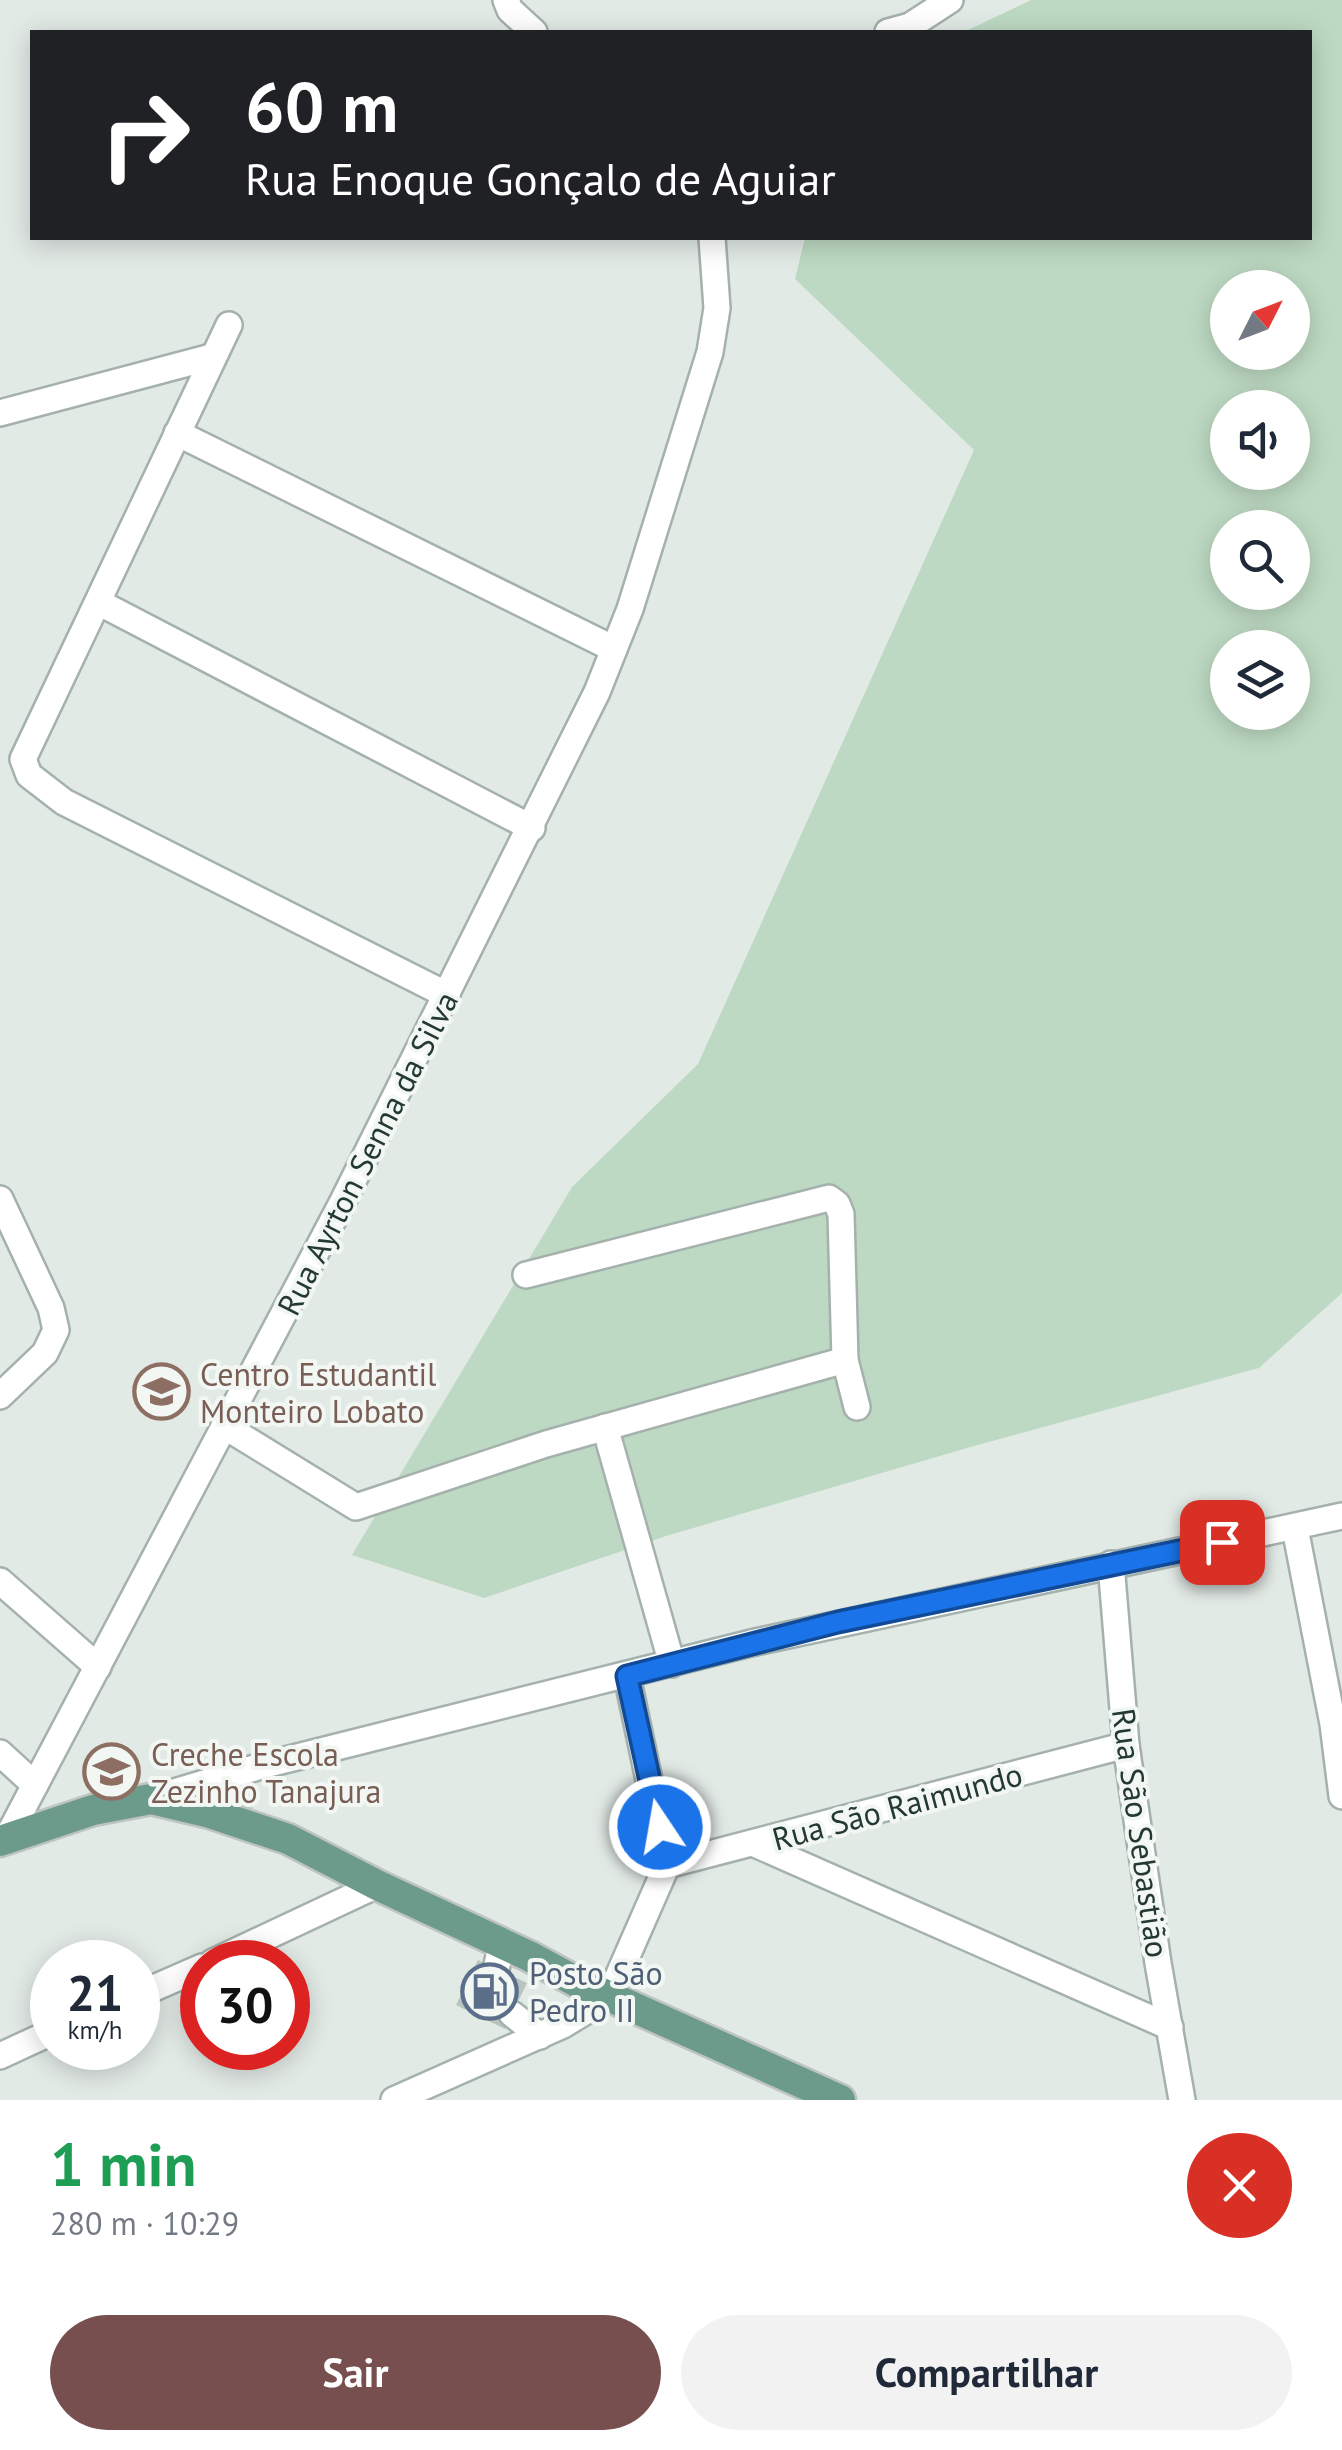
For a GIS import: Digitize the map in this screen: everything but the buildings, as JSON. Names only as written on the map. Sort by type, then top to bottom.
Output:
[{"type":"main road","points":[[4,1839],[93,1810],[151,1798],[197,1808],[288,1839],[499,1956],[608,1998],[840,2100]]},
{"type":"street","points":[[506,0],[510,10],[532,30]]},
{"type":"street","points":[[895,30],[910,26],[950,0]]},
{"type":"street","name":"Rua Ayrton Senna da Silva","points":[[4,1839],[226,1428],[572,748],[630,609],[715,329],[716,261],[712,240]]},
{"type":"street","points":[[229,325],[23,759],[29,775],[64,802],[447,996]]},
{"type":"street","points":[[0,413],[211,357]]},
{"type":"street","points":[[177,433],[614,649]]},
{"type":"street","points":[[98,602],[532,828]]},
{"type":"street","points":[[526,1275],[829,1198],[841,1214],[845,1360],[858,1407]]},
{"type":"street","points":[[0,1199],[52,1308],[56,1330],[45,1353],[0,1396]]},
{"type":"street","points":[[226,1428],[356,1507],[604,1427],[845,1360]]},
{"type":"street","points":[[604,1427],[672,1664]]},
{"type":"street","points":[[151,1798],[260,1766],[821,1626],[1342,1516]]},
{"type":"street","points":[[1295,1528],[1338,1724],[1342,1796]]},
{"type":"street","name":"Rua São Sebastião","points":[[1111,1564],[1126,1745],[1182,2100]]},
{"type":"street","points":[[0,1581],[98,1667]]},
{"type":"street","points":[[394,2100],[540,2036],[608,1998],[668,1865],[627,1676]]},
{"type":"street","name":"Rua São Raimundo","points":[[668,1865],[1126,1745]]},
{"type":"street","points":[[0,1753],[35,1785]]},
{"type":"street","points":[[756,1844],[1170,2027]]},
{"type":"street","points":[[259,1940],[377,1885]]},
{"type":"street","points":[[512,2014],[540,2036]]},
{"type":"street","points":[[0,2056],[30,2042]]},
{"type":"green space","points":[[1031,0],[1342,0],[1342,1293],[1259,1368],[666,1536],[484,1598],[352,1555],[572,1187],[698,1064],[974,450],[795,279],[805,240],[1312,240],[1312,30],[968,30]]},
{"type":"green space","points":[[252,1780],[253,1814],[194,1796]]},
{"type":"tunnel","points":[[496,1969],[498,1993],[512,2014]]},
{"type":"place","name":"Centro Estudantil Monteiro Lobato","points":[[161,1392]]},
{"type":"place","name":"Creche Escola Zezinho Tanajura","points":[[112,1772]]},
{"type":"place","name":"Posto São Pedro II","points":[[490,1991]]},
{"type":"route","points":[[660,1827],[627,1676],[838,1622],[1222,1542]]}]
